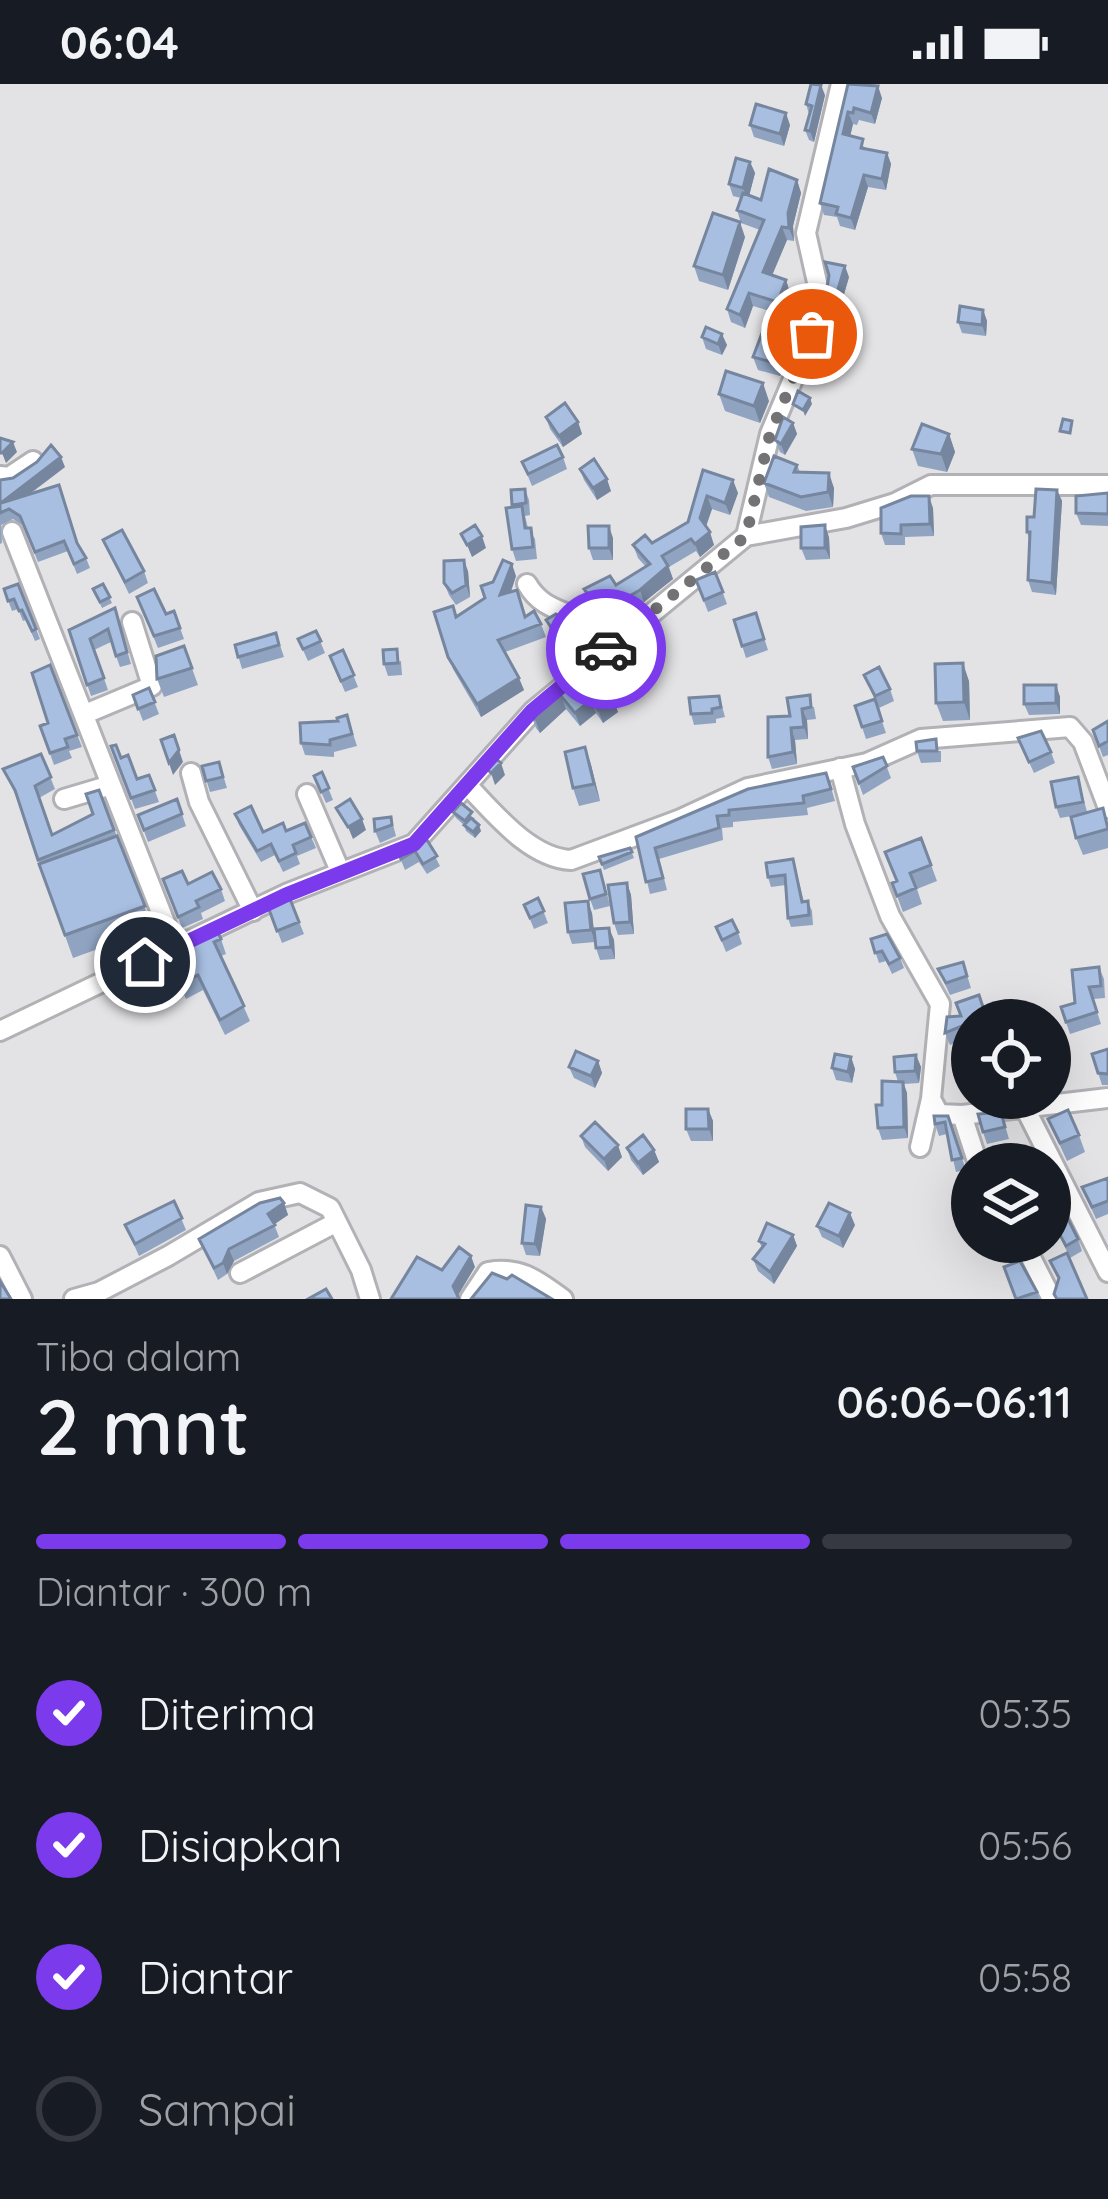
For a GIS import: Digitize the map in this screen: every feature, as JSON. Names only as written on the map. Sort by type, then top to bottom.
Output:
[{"type":"street","points":[[746,536],[770,434],[814,320],[818,282],[806,233],[841,84]]},
{"type":"street","points":[[3,479],[33,461]]},
{"type":"street","points":[[0,1031],[253,910],[414,844],[532,711],[746,536],[846,518],[932,485],[1108,485]]},
{"type":"street","points":[[12,532],[175,948]]},
{"type":"street","points":[[527,584],[543,604],[589,623],[605,650]]},
{"type":"street","points":[[85,715],[152,686],[132,622]]},
{"type":"street","points":[[468,786],[539,852],[571,860],[748,788],[867,764],[921,739],[1070,727],[1083,742],[1108,808]]},
{"type":"street","points":[[840,768],[855,824],[890,916],[940,1004],[931,1099],[920,1147]]},
{"type":"street","points":[[191,773],[199,802],[253,910]]},
{"type":"street","points":[[64,799],[111,785]]},
{"type":"street","points":[[307,794],[340,872]]},
{"type":"street","points":[[1071,1103],[1108,1098]]},
{"type":"street","points":[[931,1099],[939,1114],[951,1115]]},
{"type":"street","points":[[1031,1119],[1108,1272]]},
{"type":"street","points":[[74,1299],[116,1283],[259,1202],[300,1193],[330,1208],[370,1299]]},
{"type":"street","points":[[240,1273],[337,1222]]},
{"type":"street","points":[[1034,1263],[1052,1299]]},
{"type":"street","points":[[470,1299],[488,1272],[504,1269],[526,1272],[552,1296]]},
{"type":"street","points":[[3,1270],[22,1299]]},
{"type":"building","points":[[811,84],[821,85],[810,131],[805,130],[812,106],[806,104]]},
{"type":"building","points":[[848,84],[878,86],[871,113],[854,108],[853,113],[848,112],[843,134],[863,139],[861,148],[887,153],[882,179],[864,175],[851,218],[836,214],[838,207],[820,203]]},
{"type":"building","points":[[756,104],[786,113],[780,134],[750,125]]},
{"type":"building","points":[[736,158],[750,162],[743,188],[729,184]]},
{"type":"building","points":[[769,169],[797,180],[789,228],[782,227],[763,272],[786,280],[781,293],[796,298],[794,318],[775,363],[753,357],[774,301],[749,293],[740,315],[727,309],[764,220],[737,210],[743,193],[761,200]]},
{"type":"building","points":[[713,213],[740,222],[723,275],[694,266]]},
{"type":"building","points":[[825,262],[845,266],[835,299],[842,301],[836,325],[822,321],[829,275]]},
{"type":"building","points":[[960,306],[983,310],[982,325],[958,322]]},
{"type":"building","points":[[706,327],[722,334],[718,344],[702,337]]},
{"type":"building","points":[[726,371],[763,383],[754,406],[719,394]]},
{"type":"building","points":[[798,391],[810,398],[803,410],[793,404]]},
{"type":"building","points":[[565,403],[578,422],[559,436],[546,417]]},
{"type":"building","points":[[783,417],[793,423],[781,444],[775,440]]},
{"type":"building","points":[[1063,419],[1072,421],[1070,433],[1060,431]]},
{"type":"building","points":[[922,424],[949,434],[941,454],[912,449]]},
{"type":"building","points":[[0,438],[13,442],[2,453],[0,453]]},
{"type":"building","points":[[51,445],[61,457],[1,503],[59,485],[86,558],[74,564],[64,541],[35,552],[20,516],[9,509],[0,513],[0,480],[13,478],[37,462]]},
{"type":"building","points":[[557,445],[563,457],[528,474],[522,462]]},
{"type":"building","points":[[774,456],[797,465],[794,472],[829,473],[828,492],[801,497],[764,483]]},
{"type":"building","points":[[594,459],[607,479],[593,488],[580,469]]},
{"type":"building","points":[[703,470],[733,480],[725,503],[707,496],[700,518],[710,532],[695,544],[691,539],[662,556],[668,566],[640,590],[601,612],[584,589],[610,576],[616,585],[650,564],[633,545],[645,535],[652,543],[688,522]]},
{"type":"building","points":[[525,489],[526,503],[512,505],[511,490]]},
{"type":"building","points":[[1036,489],[1057,490],[1052,583],[1028,580],[1027,517],[1034,517]]},
{"type":"building","points":[[1108,493],[1108,514],[1076,513],[1076,496]]},
{"type":"building","points":[[911,496],[929,496],[930,524],[901,525],[901,534],[881,533],[881,508]]},
{"type":"building","points":[[522,506],[533,547],[512,549],[506,508]]},
{"type":"building","points":[[475,525],[482,536],[467,545],[461,534]]},
{"type":"building","points":[[825,525],[825,548],[801,548],[801,527]]},
{"type":"building","points":[[588,526],[609,526],[609,548],[589,548]]},
{"type":"building","points":[[122,530],[144,571],[125,582],[103,540]]},
{"type":"building","points":[[464,560],[466,585],[452,593],[444,583],[444,561]]},
{"type":"building","points":[[503,560],[512,564],[500,595],[517,590],[525,617],[534,611],[541,624],[498,640],[519,678],[477,704],[448,657],[434,612],[453,606],[456,617],[485,598],[481,586],[493,582]]},
{"type":"building","points":[[715,572],[723,592],[704,600],[696,580]]},
{"type":"building","points":[[18,584],[36,629],[32,631],[4,589]]},
{"type":"building","points":[[103,584],[110,597],[100,602],[93,589]]},
{"type":"building","points":[[154,589],[166,614],[174,611],[180,628],[154,636],[137,597]]},
{"type":"building","points":[[115,608],[127,652],[116,656],[108,629],[90,639],[104,678],[87,685],[69,630]]},
{"type":"building","points":[[756,613],[764,639],[742,646],[734,620]]},
{"type":"building","points":[[556,614],[567,619],[575,632],[561,641],[546,620]]},
{"type":"building","points":[[316,631],[321,641],[303,649],[298,639]]},
{"type":"building","points":[[276,633],[279,645],[238,657],[235,645]]},
{"type":"building","points":[[184,646],[192,668],[157,679],[156,656]]},
{"type":"building","points":[[609,648],[623,669],[602,682],[613,699],[598,710],[591,700],[575,713],[561,696],[535,719],[531,715]]},
{"type":"building","points":[[397,649],[398,663],[384,664],[383,650]]},
{"type":"building","points":[[343,650],[354,675],[341,681],[330,656]]},
{"type":"building","points":[[963,663],[964,702],[936,703],[935,664]]},
{"type":"building","points":[[50,665],[77,735],[65,739],[68,747],[50,753],[40,726],[48,723],[32,673]]},
{"type":"building","points":[[879,667],[890,689],[875,696],[864,675]]},
{"type":"building","points":[[1024,685],[1056,685],[1056,703],[1024,704]]},
{"type":"building","points":[[149,688],[155,702],[138,709],[133,695]]},
{"type":"building","points":[[810,695],[811,707],[802,709],[804,727],[791,728],[793,752],[768,757],[768,717],[790,716],[787,698]]},
{"type":"building","points":[[719,696],[721,707],[712,713],[691,714],[689,698]]},
{"type":"building","points":[[875,699],[882,721],[862,727],[855,706]]},
{"type":"building","points":[[347,715],[352,734],[330,740],[330,745],[301,743],[300,723],[338,721]]},
{"type":"building","points":[[1108,721],[1108,741],[1099,746],[1093,730]]},
{"type":"building","points":[[1041,731],[1051,752],[1029,762],[1018,738]]},
{"type":"building","points":[[174,735],[179,750],[169,763],[161,740]]},
{"type":"building","points":[[936,739],[937,751],[917,751],[916,742]]},
{"type":"building","points":[[116,745],[121,758],[128,755],[137,779],[149,775],[155,790],[131,798],[111,746]]},
{"type":"building","points":[[585,747],[594,784],[573,788],[565,752]]},
{"type":"building","points":[[41,754],[51,777],[35,786],[52,835],[93,814],[86,794],[99,790],[114,830],[38,860],[15,790],[3,769]]},
{"type":"building","points":[[883,757],[887,766],[859,783],[853,767]]},
{"type":"building","points":[[495,758],[501,763],[491,773],[486,768]]},
{"type":"building","points":[[219,762],[223,777],[206,781],[202,766]]},
{"type":"building","points":[[322,772],[329,788],[321,792],[314,776]]},
{"type":"building","points":[[826,773],[831,789],[803,796],[804,803],[729,810],[729,815],[717,816],[719,828],[655,848],[663,878],[646,882],[636,837],[748,789]]},
{"type":"building","points":[[1078,777],[1083,802],[1056,807],[1051,782]]},
{"type":"building","points":[[177,799],[182,814],[144,830],[138,815]]},
{"type":"building","points":[[350,799],[362,819],[348,827],[336,808]]},
{"type":"building","points":[[461,803],[472,812],[465,821],[453,812]]},
{"type":"building","points":[[251,806],[263,832],[283,823],[286,831],[305,823],[311,837],[293,845],[296,853],[279,861],[271,844],[257,851],[235,814]]},
{"type":"building","points":[[1103,808],[1108,829],[1076,838],[1071,817]]},
{"type":"building","points":[[391,817],[392,825],[375,831],[374,819]]},
{"type":"building","points":[[471,818],[479,825],[473,832],[464,825]]},
{"type":"building","points":[[117,836],[145,906],[65,935],[39,864]]},
{"type":"building","points":[[425,837],[437,856],[423,864],[415,851],[401,859],[398,853]]},
{"type":"building","points":[[921,838],[931,865],[910,873],[916,888],[897,896],[892,883],[897,881],[885,852]]},
{"type":"building","points":[[630,848],[632,852],[602,864],[599,857]]},
{"type":"building","points":[[793,859],[809,915],[788,918],[785,875],[768,877],[766,863]]},
{"type":"building","points":[[600,870],[606,894],[590,899],[583,874]]},
{"type":"building","points":[[182,871],[188,884],[212,872],[221,889],[178,917],[163,879]]},
{"type":"building","points":[[627,883],[630,922],[614,923],[608,885]]},
{"type":"building","points":[[288,894],[299,922],[277,931],[267,904]]},
{"type":"building","points":[[538,898],[544,911],[530,918],[524,905]]},
{"type":"building","points":[[588,901],[591,930],[568,932],[565,903]]},
{"type":"building","points":[[732,920],[738,932],[722,940],[716,927]]},
{"type":"building","points":[[215,926],[221,939],[214,942],[244,1006],[220,1020],[198,975],[180,984],[165,953]]},
{"type":"building","points":[[609,928],[611,947],[596,948],[594,929]]},
{"type":"building","points":[[887,934],[900,958],[889,964],[882,951],[875,953],[871,939]]},
{"type":"building","points":[[963,962],[967,976],[946,983],[938,969]]},
{"type":"building","points":[[1099,967],[1101,986],[1089,987],[1097,1012],[1071,1020],[1071,1004],[1075,1003],[1072,970]]},
{"type":"building","points":[[127,988],[132,998],[121,1003],[117,992]]},
{"type":"building","points":[[1108,1049],[1108,1074],[1098,1073],[1092,1054]]},
{"type":"building","points":[[576,1051],[598,1061],[591,1076],[569,1067]]},
{"type":"building","points":[[835,1054],[851,1057],[848,1072],[832,1068]]},
{"type":"building","points":[[916,1055],[915,1071],[895,1072],[894,1057]]},
{"type":"building","points":[[882,1081],[903,1082],[904,1127],[878,1128],[876,1105],[882,1105]]},
{"type":"building","points":[[686,1109],[708,1109],[709,1129],[686,1129]]},
{"type":"building","points":[[934,1116],[948,1116],[957,1143],[951,1143],[951,1155],[945,1122],[935,1124]]},
{"type":"building","points":[[1071,1117],[1079,1135],[1060,1143],[1048,1119]]},
{"type":"building","points":[[979,1119],[1003,1119],[1005,1127],[983,1132]]},
{"type":"building","points":[[595,1122],[618,1145],[604,1159],[581,1136]]},
{"type":"building","points":[[643,1135],[654,1150],[638,1163],[627,1148]]},
{"type":"building","points":[[1108,1178],[1108,1201],[1092,1207],[1082,1187]]},
{"type":"building","points":[[280,1198],[284,1203],[268,1214],[275,1225],[229,1249],[223,1263],[214,1268],[199,1239],[260,1203]]},
{"type":"building","points":[[174,1201],[182,1218],[135,1244],[125,1225]]},
{"type":"building","points":[[829,1203],[850,1213],[839,1236],[817,1226]]},
{"type":"building","points":[[526,1205],[541,1207],[535,1244],[522,1243]]},
{"type":"building","points":[[767,1223],[793,1235],[770,1272],[753,1259],[765,1244],[759,1241]]},
{"type":"building","points":[[459,1247],[471,1256],[453,1286],[459,1299],[391,1299],[417,1257],[442,1270]]},
{"type":"building","points":[[1071,1262],[1087,1299],[1057,1299],[1059,1278],[1051,1263]]},
{"type":"building","points":[[1021,1263],[1037,1292],[1016,1299],[1004,1267]]},
{"type":"building","points":[[492,1273],[507,1279],[512,1275],[552,1299],[471,1299]]},
{"type":"building","points":[[0,1281],[11,1299],[0,1299]]},
{"type":"building","points":[[326,1289],[332,1299],[308,1299]]},
{"type":"way so far","points":[[606,649],[746,536],[770,434],[812,334]]},
{"type":"route","points":[[145,962],[286,895],[414,844],[532,711],[606,649]]}]
